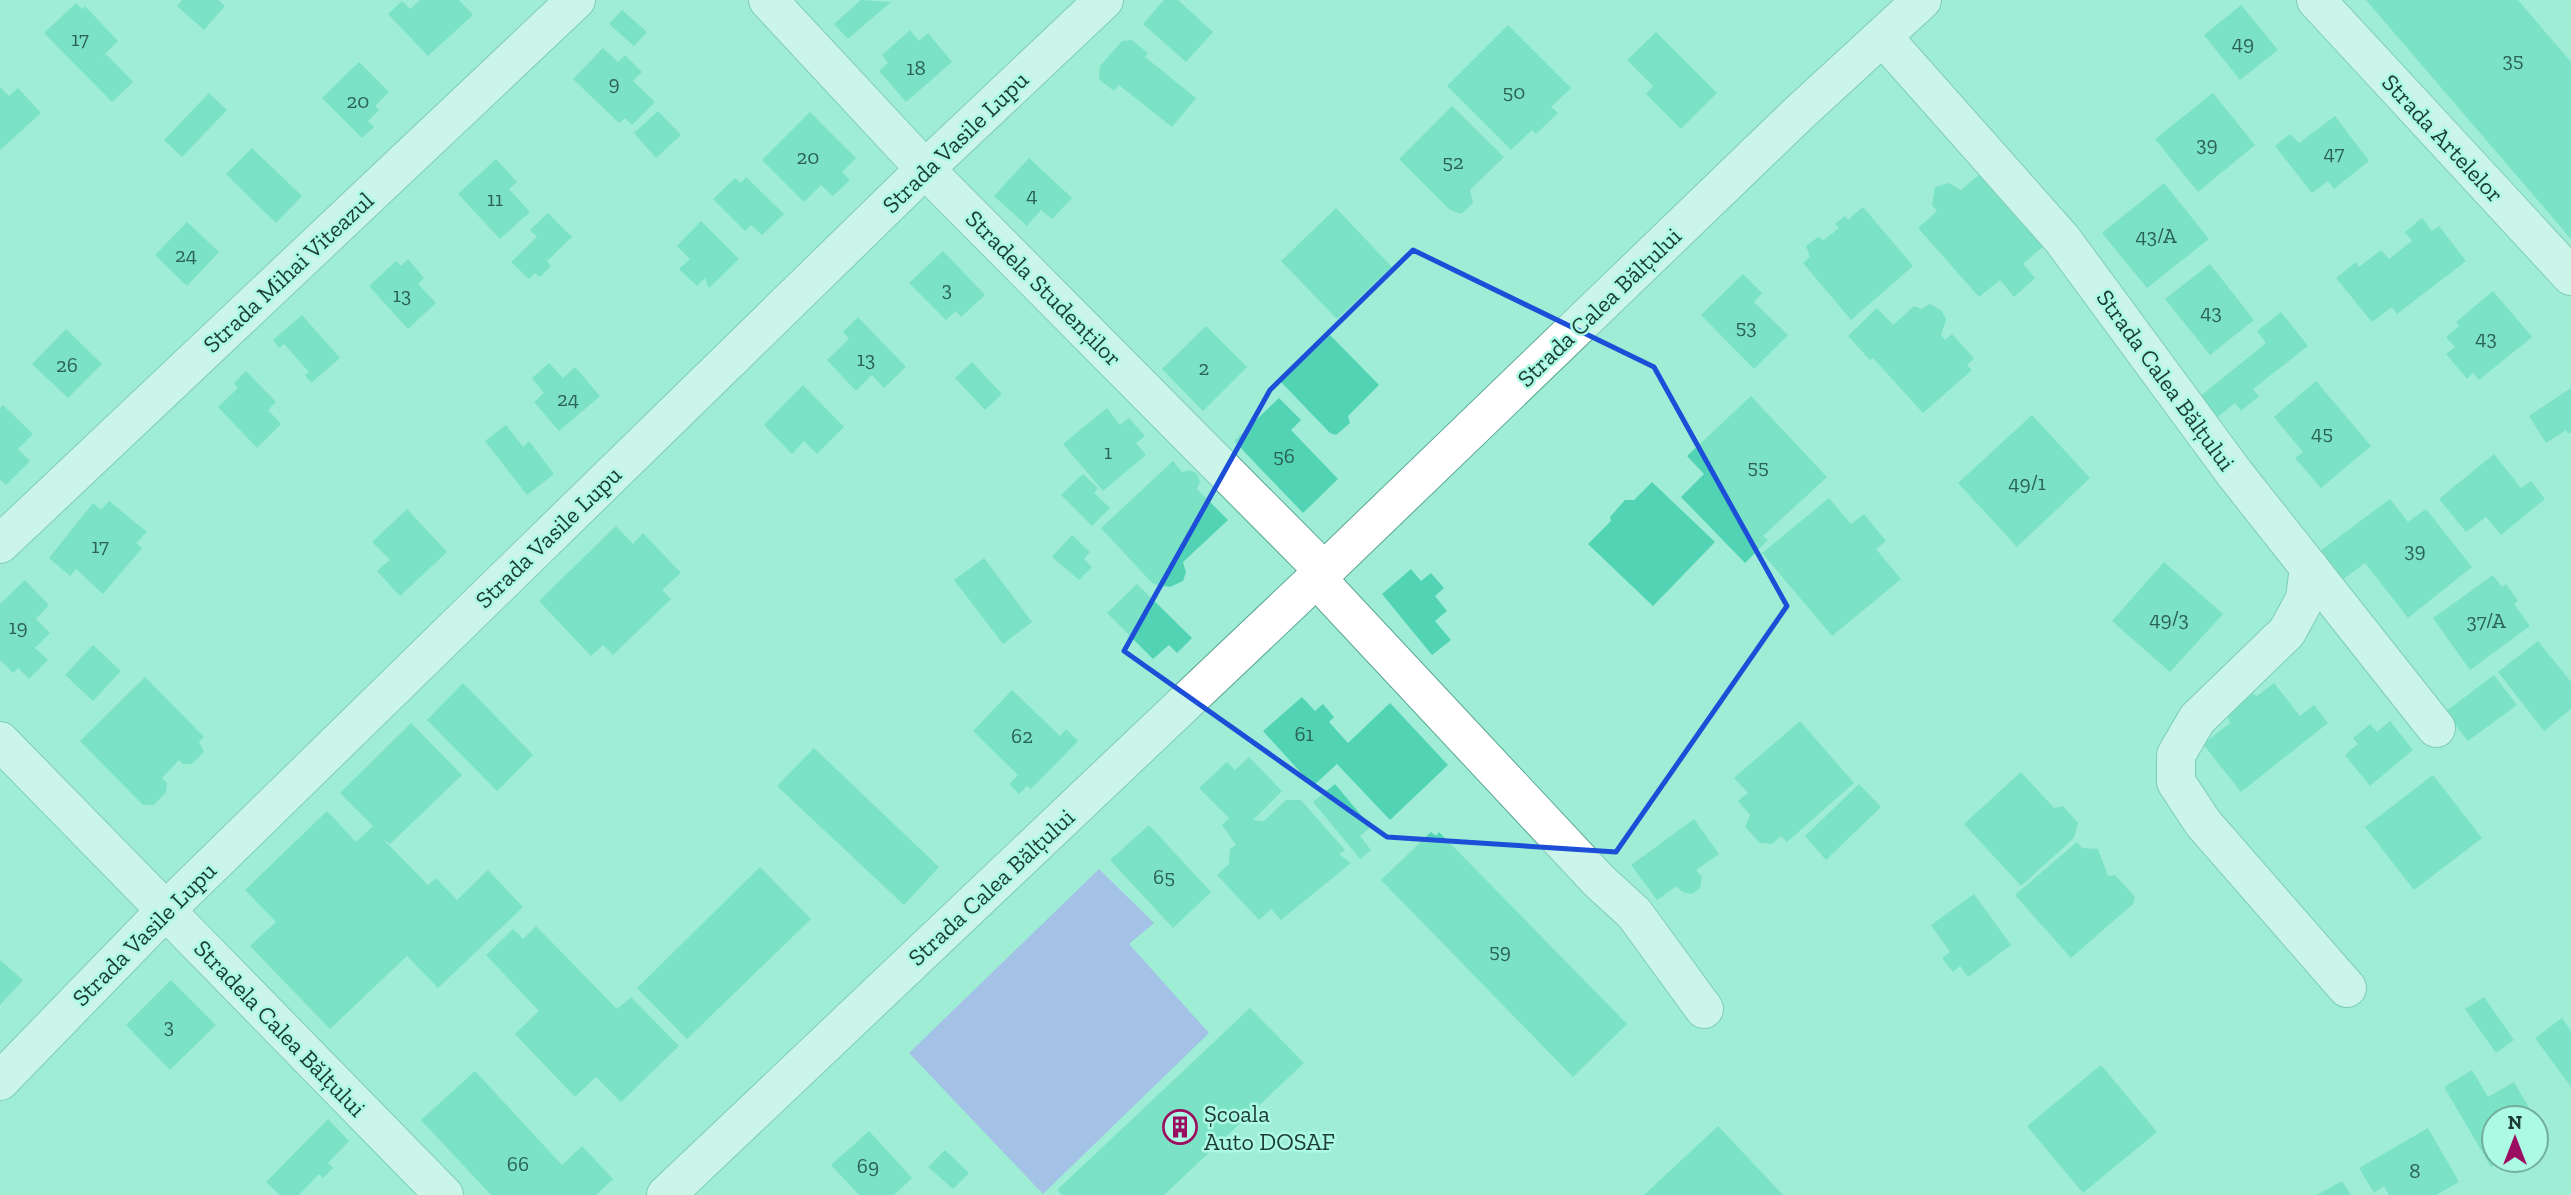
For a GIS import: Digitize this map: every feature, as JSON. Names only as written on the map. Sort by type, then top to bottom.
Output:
[{"type":"street","name":"Strada Mihai Viteazul","points":[[0,544],[576,0]]},
{"type":"street","name":"Stradela Studenților","points":[[768,0],[925,169],[1320,575]]},
{"type":"street","name":"Strada Vasile Lupu","points":[[0,1081],[165,911],[925,169],[1104,0]]},
{"type":"street","name":"Strada Calea Bălțului","points":[[666,1195],[1320,575],[1797,115],[1922,0]]},
{"type":"street","name":"Strada Artelelor","points":[[2316,0],[2571,276]]},
{"type":"street","name":"Strada Calea Bălțului","points":[[1883,37],[2062,239],[2235,474],[2437,728]]},
{"type":"street","points":[[2309,567],[2305,599],[2287,632],[2197,719],[2176,755],[2176,782],[2203,823],[2347,988]]},
{"type":"street","points":[[1320,575],[1599,881],[1634,913],[1704,1009]]},
{"type":"street","name":"Stradela Calea Bălțului","points":[[0,741],[444,1195]]},
{"type":"highlighted area","points":[[1413,250],[1654,367],[1787,606],[1616,852],[1387,837],[1124,651],[1270,390]]},
{"type":"shaded area","points":[[1099,869],[1154,923],[1129,944],[1209,1033],[1043,1194],[909,1053]]},
{"type":"building","points":[[182,0],[218,0],[225,6],[204,30],[177,6]]},
{"type":"building","points":[[420,0],[459,0],[473,15],[428,56],[388,14],[402,1],[410,9]]},
{"type":"building","points":[[861,0],[891,2],[848,39],[834,24]]},
{"type":"building","points":[[1164,0],[1178,0],[1213,32],[1186,62],[1143,24]]},
{"type":"building","points":[[2366,0],[2518,0],[2571,62],[2571,239]]},
{"type":"building","points":[[76,3],[82,9],[85,6],[118,41],[97,62],[106,54],[133,82],[112,102],[44,33]]},
{"type":"building","points":[[2241,5],[2278,50],[2240,80],[2204,35]]},
{"type":"building","points":[[622,10],[647,32],[634,46],[609,24]]},
{"type":"building","points":[[1508,25],[1571,88],[1551,107],[1558,113],[1536,134],[1532,130],[1511,150],[1447,86]]},
{"type":"building","points":[[910,30],[919,41],[928,33],[952,62],[906,102],[879,71],[888,63],[882,55]]},
{"type":"building","points":[[1656,32],[1717,93],[1681,129],[1646,94],[1653,86],[1627,60]]},
{"type":"building","points":[[1132,40],[1148,53],[1145,57],[1196,98],[1172,127],[1119,85],[1114,91],[1099,79],[1100,66],[1122,41]]},
{"type":"building","points":[[603,48],[618,62],[625,55],[642,72],[633,81],[655,102],[632,125],[625,118],[619,123],[573,79]]},
{"type":"building","points":[[359,62],[389,92],[375,106],[379,110],[368,121],[374,127],[362,138],[322,98]]},
{"type":"building","points":[[0,87],[9,96],[18,88],[41,113],[0,150]]},
{"type":"building","points":[[209,93],[227,110],[182,157],[164,140]]},
{"type":"building","points":[[2213,93],[2255,145],[2198,192],[2155,139]]},
{"type":"building","points":[[1452,106],[1504,157],[1470,190],[1473,203],[1461,214],[1450,210],[1399,159]]},
{"type":"building","points":[[658,111],[681,135],[656,158],[634,133]]},
{"type":"building","points":[[810,112],[856,158],[842,172],[850,180],[833,196],[821,185],[804,202],[762,160]]},
{"type":"building","points":[[2335,116],[2369,161],[2334,189],[2328,181],[2312,193],[2275,146],[2290,134],[2299,143]]},
{"type":"building","points":[[252,148],[302,196],[276,223],[226,174]]},
{"type":"building","points":[[1029,158],[1072,198],[1052,219],[1041,210],[1027,226],[994,196]]},
{"type":"building","points":[[496,159],[517,182],[509,189],[530,212],[500,239],[458,194]]},
{"type":"building","points":[[1982,172],[2046,244],[2023,264],[2035,278],[2014,297],[2000,280],[1979,297],[1918,228],[1937,211],[1932,205],[1935,187],[1949,183],[1961,190]]},
{"type":"building","points":[[746,177],[784,214],[762,235],[751,225],[745,231],[713,199],[735,178],[741,183]]},
{"type":"building","points":[[2164,183],[2209,239],[2147,288],[2102,233]]},
{"type":"building","points":[[1863,207],[1913,266],[1851,320],[1803,263],[1810,257],[1806,246],[1818,237],[1824,240],[1839,228],[1835,224],[1845,216],[1848,220]]},
{"type":"building","points":[[1336,208],[1392,267],[1337,319],[1281,261]]},
{"type":"building","points":[[548,213],[572,237],[547,261],[551,266],[540,277],[535,273],[529,279],[511,262],[537,237],[530,230]]},
{"type":"building","points":[[2422,218],[2432,231],[2439,226],[2466,261],[2397,314],[2392,307],[2372,322],[2336,278],[2356,262],[2359,267],[2381,250],[2389,259],[2412,241],[2405,232]]},
{"type":"building","points":[[701,221],[739,259],[709,288],[705,278],[697,286],[679,269],[690,259],[677,246]]},
{"type":"building","points":[[187,222],[219,252],[187,286],[155,255]]},
{"type":"building","points":[[943,251],[985,295],[961,317],[956,311],[946,320],[909,283]]},
{"type":"building","points":[[408,259],[424,278],[418,284],[436,303],[408,329],[369,286],[396,261],[401,266]]},
{"type":"building","points":[[2210,264],[2254,320],[2210,355],[2165,299]]},
{"type":"building","points":[[1743,274],[1762,293],[1754,302],[1788,335],[1754,369],[1701,315]]},
{"type":"building","points":[[2493,291],[2532,337],[2479,380],[2473,373],[2467,379],[2446,354],[2455,347],[2446,337],[2459,326],[2456,322]]},
{"type":"building","points":[[1930,304],[1942,311],[1946,320],[1941,335],[1945,340],[1952,334],[1974,358],[1967,365],[1972,370],[1923,413],[1873,358],[1870,360],[1848,336],[1877,308],[1893,325],[1914,306],[1921,309]]},
{"type":"building","points":[[2281,312],[2308,346],[2253,389],[2259,396],[2241,411],[2235,403],[2215,419],[2198,398],[2266,343],[2257,331]]},
{"type":"building","points":[[302,315],[340,358],[311,383],[305,375],[309,372],[284,344],[279,348],[273,340]]},
{"type":"building","points":[[858,317],[906,367],[884,388],[872,375],[856,391],[827,360],[849,339],[843,332]]},
{"type":"building","points":[[1206,326],[1247,367],[1203,411],[1162,369]]},
{"type":"building","points":[[66,329],[102,364],[68,398],[32,364]]},
{"type":"building","points":[[1330,335],[1379,385],[1348,416],[1350,423],[1336,435],[1330,433],[1281,382]]},
{"type":"building","points":[[972,362],[1002,394],[985,410],[955,378]]},
{"type":"building","points":[[549,363],[563,378],[575,367],[600,396],[559,431],[534,402],[544,393],[532,378]]},
{"type":"building","points":[[246,371],[276,402],[268,410],[281,424],[257,448],[218,407],[238,388],[234,383]]},
{"type":"building","points":[[2316,381],[2371,446],[2321,488],[2295,458],[2303,452],[2274,417]]},
{"type":"building","points":[[803,385],[844,427],[817,454],[804,441],[792,454],[764,425]]},
{"type":"building","points":[[2571,388],[2571,432],[2568,434],[2566,430],[2546,443],[2529,416]]},
{"type":"building","points":[[1751,396],[1827,477],[1763,536],[1768,540],[1745,563],[1681,497],[1704,474],[1687,456]]},
{"type":"building","points":[[1279,398],[1301,420],[1291,430],[1338,479],[1303,513],[1234,441]]},
{"type":"building","points":[[3,405],[33,434],[18,449],[30,461],[6,485],[0,479],[0,408]]},
{"type":"building","points":[[1107,408],[1120,425],[1129,418],[1145,436],[1136,443],[1146,455],[1103,491],[1063,444]]},
{"type":"building","points":[[2032,415],[2090,478],[2017,547],[1958,483]]},
{"type":"building","points":[[506,425],[523,447],[529,441],[554,474],[527,495],[485,441]]},
{"type":"building","points":[[2494,454],[2521,488],[2531,481],[2545,499],[2501,535],[2486,517],[2466,532],[2439,499]]},
{"type":"building","points":[[1173,461],[1182,472],[1190,470],[1197,474],[1200,482],[1197,489],[1228,520],[1183,562],[1186,572],[1183,581],[1170,587],[1153,584],[1101,528]]},
{"type":"building","points":[[1083,474],[1098,488],[1094,493],[1110,508],[1092,526],[1061,495]]},
{"type":"building","points":[[1652,482],[1715,542],[1653,606],[1588,544],[1611,521],[1610,517],[1625,500],[1634,500]]},
{"type":"building","points":[[1829,498],[1851,524],[1864,514],[1886,541],[1876,549],[1901,579],[1832,636],[1762,553]]},
{"type":"building","points":[[2390,499],[2408,522],[2426,509],[2472,567],[2408,618],[2365,563],[2342,580],[2320,551]]},
{"type":"building","points":[[109,501],[147,532],[136,543],[142,548],[103,594],[76,569],[70,576],[49,558],[93,503],[101,510]]},
{"type":"building","points":[[407,509],[447,552],[400,596],[377,571],[390,560],[372,542]]},
{"type":"building","points":[[616,526],[633,544],[643,533],[681,573],[662,590],[671,599],[613,655],[603,645],[591,656],[539,601]]},
{"type":"building","points":[[1072,535],[1090,552],[1084,559],[1092,567],[1079,580],[1052,557]]},
{"type":"building","points":[[984,558],[1032,622],[1003,644],[954,580]]},
{"type":"building","points":[[2164,562],[2223,614],[2170,672],[2112,621]]},
{"type":"building","points":[[1411,569],[1421,581],[1431,573],[1444,588],[1435,596],[1447,611],[1435,621],[1451,640],[1432,655],[1382,594]]},
{"type":"building","points":[[2493,575],[2502,587],[2506,584],[2518,601],[2514,604],[2530,626],[2470,670],[2433,618]]},
{"type":"building","points":[[25,580],[49,605],[36,619],[50,633],[35,648],[48,660],[29,679],[18,668],[13,673],[0,660],[0,604]]},
{"type":"building","points":[[1137,584],[1192,638],[1177,653],[1169,645],[1153,659],[1107,613]]},
{"type":"building","points":[[2538,641],[2571,682],[2571,709],[2544,731],[2498,672]]},
{"type":"building","points":[[93,645],[121,671],[93,701],[65,675]]},
{"type":"building","points":[[2494,675],[2517,705],[2468,741],[2445,712]]},
{"type":"building","points":[[145,677],[204,737],[199,742],[204,752],[192,764],[183,764],[179,760],[162,778],[167,783],[166,792],[154,805],[143,805],[80,741]]},
{"type":"building","points":[[463,683],[533,755],[497,791],[427,720]]},
{"type":"building","points":[[2274,683],[2300,716],[2314,705],[2328,723],[2241,792],[2203,744],[2230,723],[2225,710],[2246,690],[2257,696]]},
{"type":"building","points":[[1012,690],[1060,736],[1066,729],[1078,741],[1031,789],[1027,786],[1019,794],[1009,784],[1018,775],[973,731]]},
{"type":"building","points":[[1302,697],[1315,711],[1323,704],[1334,717],[1329,722],[1348,743],[1390,703],[1448,765],[1390,820],[1337,764],[1313,786],[1263,731]]},
{"type":"building","points":[[1800,721],[1854,783],[1787,842],[1781,836],[1772,844],[1760,843],[1745,827],[1750,815],[1738,801],[1748,793],[1734,778]]},
{"type":"building","points":[[2390,721],[2413,750],[2370,786],[2345,755],[2358,744],[2353,738],[2370,724],[2377,732]]},
{"type":"building","points":[[411,723],[462,775],[390,844],[382,838],[428,885],[436,878],[457,900],[488,870],[523,907],[438,988],[407,956],[330,1029],[250,946],[276,922],[245,890],[327,811],[356,842],[373,826],[340,793]]},
{"type":"building","points":[[814,748],[939,867],[904,905],[777,786]]},
{"type":"building","points":[[1249,757],[1282,791],[1253,820],[1264,821],[1286,800],[1301,800],[1345,850],[1339,854],[1351,863],[1281,920],[1271,909],[1259,920],[1217,875],[1229,864],[1230,849],[1236,845],[1222,825],[1229,818],[1199,788],[1227,762],[1235,770]]},
{"type":"building","points":[[2021,772],[2054,808],[2063,806],[2078,823],[2074,838],[2021,886],[1964,824]]},
{"type":"building","points":[[2433,775],[2482,838],[2414,890],[2365,827]]},
{"type":"building","points":[[1335,784],[1371,827],[1360,836],[1371,850],[1360,859],[1313,802]]},
{"type":"building","points":[[1859,784],[1881,807],[1826,860],[1805,836]]},
{"type":"building","points":[[1694,819],[1719,854],[1696,870],[1702,877],[1700,888],[1692,894],[1682,892],[1677,886],[1657,900],[1631,865]]},
{"type":"building","points":[[1149,825],[1211,892],[1173,928],[1110,860]]},
{"type":"building","points":[[1431,832],[1436,836],[1439,832],[1627,1024],[1573,1077],[1381,880]]},
{"type":"building","points":[[2077,842],[2082,848],[2098,849],[2108,876],[2115,875],[2135,897],[2133,904],[2071,958],[2015,895]]},
{"type":"building","points":[[760,867],[811,919],[687,1039],[637,988]]},
{"type":"building","points":[[1974,894],[2011,945],[1968,977],[1960,966],[1953,972],[1942,958],[1950,952],[1931,925]]},
{"type":"building","points":[[536,926],[617,1009],[631,997],[679,1046],[621,1102],[596,1077],[575,1097],[515,1034],[539,1011],[486,955],[513,929],[523,939]]},
{"type":"building","points":[[0,960],[23,980],[0,1005]]},
{"type":"building","points":[[171,980],[216,1025],[170,1070],[126,1025]]},
{"type":"building","points":[[2484,997],[2514,1040],[2496,1053],[2465,1009]]},
{"type":"building","name":"Școala Auto DOSAF","points":[[1250,1008],[1304,1063],[1164,1195],[1062,1195],[1057,1190]]},
{"type":"building","points":[[2562,1018],[2571,1031],[2571,1087],[2535,1038]]},
{"type":"building","points":[[2101,1065],[2157,1132],[2083,1193],[2027,1126]]},
{"type":"building","points":[[2472,1070],[2488,1097],[2514,1082],[2527,1104],[2480,1104],[2480,1148],[2444,1087]]},
{"type":"building","points":[[475,1071],[562,1165],[582,1146],[613,1179],[596,1195],[491,1195],[421,1120]]},
{"type":"building","points":[[328,1119],[349,1141],[328,1163],[333,1168],[323,1178],[319,1174],[299,1195],[280,1195],[266,1182]]},
{"type":"building","points":[[1718,1126],[1783,1195],[1644,1195]]},
{"type":"building","points":[[2428,1128],[2459,1182],[2436,1195],[2389,1195],[2384,1186],[2374,1193],[2359,1168]]},
{"type":"building","points":[[869,1131],[912,1178],[894,1195],[859,1195],[831,1165]]},
{"type":"building","points":[[945,1150],[969,1173],[953,1189],[928,1167]]},
{"type":"building","points":[[2342,1181],[2351,1195],[2317,1195]]},
{"type":"place","name":"Școala Auto DOSAF","points":[[1180,1127]]}]
